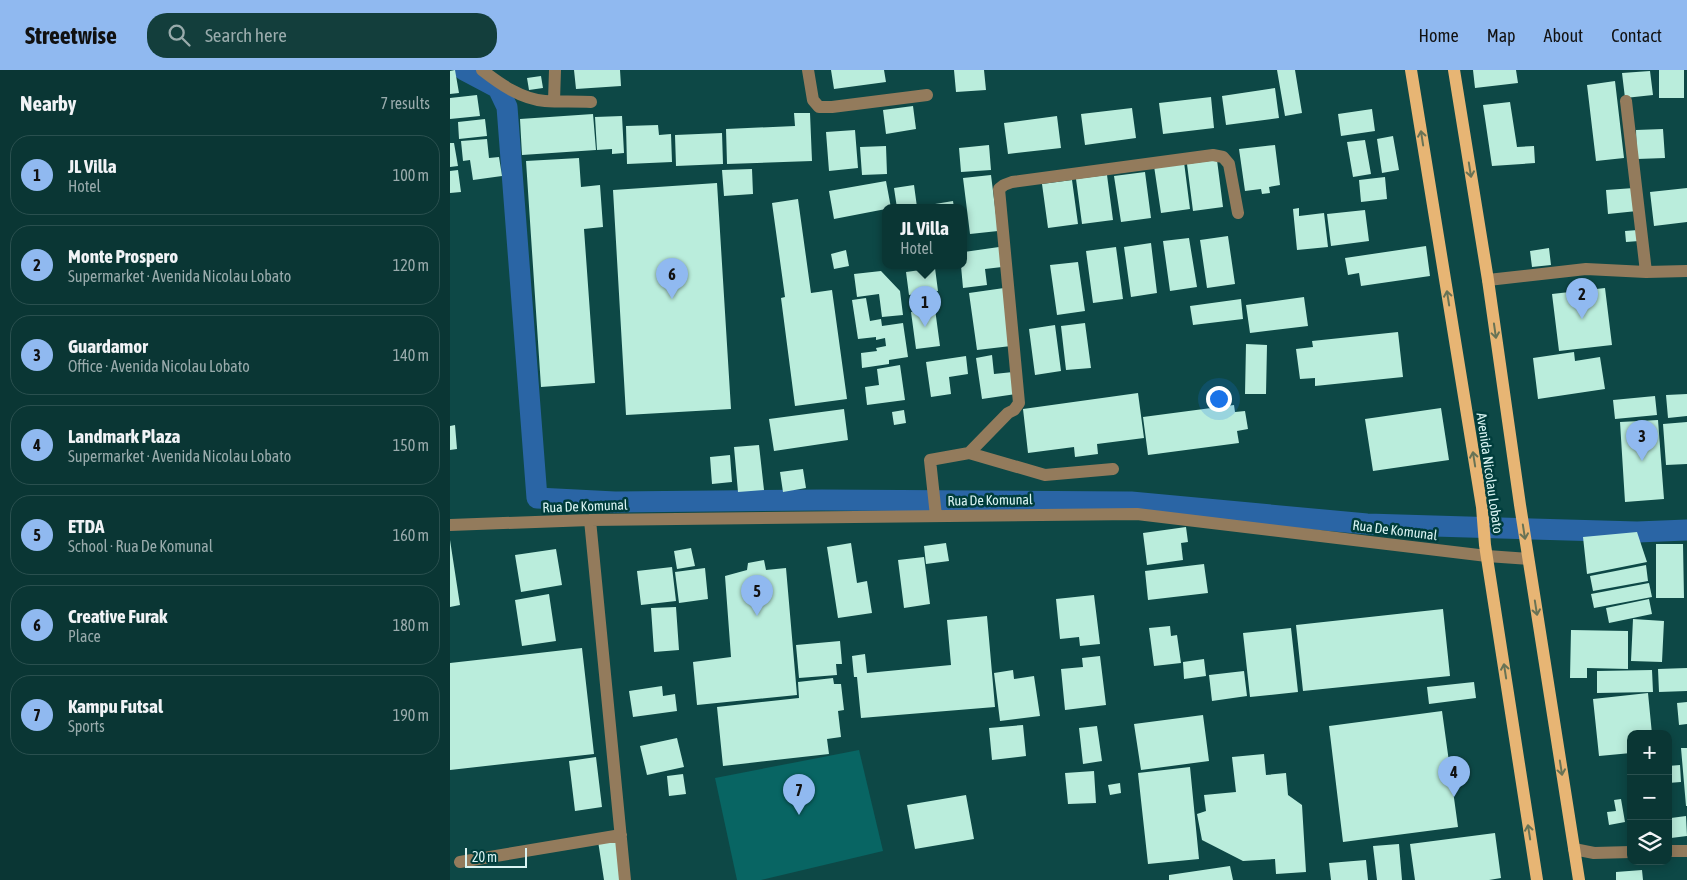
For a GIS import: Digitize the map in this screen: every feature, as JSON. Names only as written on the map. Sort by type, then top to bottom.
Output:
[{"type":"main road","name":"Avenida Nicolau Lobato","points":[[1411,70],[1482,507],[1486,550],[1537,880]]},
{"type":"main road","name":"Avenida Nicolau Lobato","points":[[1454,70],[1488,280],[1528,560],[1579,880]]},
{"type":"street","points":[[482,70],[518,93],[543,100],[591,102]]},
{"type":"street","points":[[554,101],[555,70]]},
{"type":"street","points":[[808,70],[813,100],[819,107],[927,95]]},
{"type":"street","points":[[1626,101],[1646,272]]},
{"type":"street","points":[[968,453],[1019,403],[999,189],[1004,184],[1213,155],[1223,157],[1229,164],[1238,213]]},
{"type":"street","points":[[1488,280],[1586,268],[1646,272],[1687,271]]},
{"type":"street","points":[[936,516],[930,460],[968,453],[1045,476],[1114,469]]},
{"type":"street","name":"Rua De Komunal","points":[[450,525],[590,520],[1137,514],[1486,550],[1528,560]]},
{"type":"street","points":[[590,520],[625,880]]},
{"type":"street","points":[[460,862],[621,835]]},
{"type":"street","points":[[1574,849],[1594,853],[1627,852]]},
{"type":"street","points":[[1672,851],[1687,851]]},
{"type":"shaded area","points":[[859,750],[883,851],[761,880],[737,880],[715,778]]},
{"type":"building","points":[[455,70],[459,93],[450,94],[450,71]]},
{"type":"building","points":[[574,70],[620,70],[621,86],[576,89]]},
{"type":"building","points":[[831,70],[884,70],[886,82],[834,89]]},
{"type":"building","points":[[954,70],[984,70],[986,90],[956,92]]},
{"type":"building","points":[[1277,70],[1295,70],[1302,113],[1285,116]]},
{"type":"building","points":[[1473,70],[1516,70],[1518,83],[1475,88]]},
{"type":"building","points":[[1659,70],[1684,70],[1684,98],[1659,98]]},
{"type":"building","points":[[1650,71],[1653,95],[1625,98],[1622,73]]},
{"type":"building","points":[[541,76],[543,88],[529,90],[527,78]]},
{"type":"building","points":[[1615,81],[1624,158],[1596,161],[1587,85]]},
{"type":"building","points":[[1275,88],[1279,118],[1226,125],[1222,96]]},
{"type":"building","points":[[477,95],[480,116],[450,119],[450,98]]},
{"type":"building","points":[[1211,97],[1214,128],[1163,134],[1159,103]]},
{"type":"building","points":[[1510,102],[1517,147],[1534,146],[1535,163],[1492,166],[1483,105]]},
{"type":"building","points":[[913,106],[916,129],[886,134],[883,110]]},
{"type":"building","points":[[1132,108],[1136,138],[1085,145],[1081,114]]},
{"type":"building","points":[[1372,109],[1375,131],[1341,136],[1338,114]]},
{"type":"building","points":[[794,113],[810,113],[812,161],[727,164],[726,129],[795,126]]},
{"type":"building","points":[[593,114],[596,150],[522,155],[520,119]]},
{"type":"building","points":[[622,116],[624,153],[612,154],[612,149],[597,150],[595,117]]},
{"type":"building","points":[[1057,116],[1061,148],[1008,154],[1004,123]]},
{"type":"building","points":[[485,119],[487,136],[459,139],[458,122]]},
{"type":"building","points":[[658,125],[659,135],[671,134],[672,162],[627,164],[626,126]]},
{"type":"building","points":[[1663,129],[1665,158],[1637,159],[1636,130]]},
{"type":"building","points":[[855,130],[858,168],[829,171],[826,132]]},
{"type":"building","points":[[722,133],[723,164],[676,166],[675,135]]},
{"type":"building","points":[[1393,136],[1399,170],[1382,173],[1377,139]]},
{"type":"building","points":[[487,139],[489,158],[499,157],[502,176],[473,180],[470,160],[463,161],[461,141]]},
{"type":"building","points":[[1365,140],[1371,174],[1353,177],[1347,142]]},
{"type":"building","points":[[450,143],[454,143],[458,166],[450,167]]},
{"type":"building","points":[[989,145],[991,170],[961,172],[959,148]]},
{"type":"building","points":[[1275,145],[1280,185],[1269,187],[1270,193],[1262,194],[1261,189],[1245,191],[1239,149]]},
{"type":"building","points":[[886,146],[887,174],[862,175],[860,147]]},
{"type":"building","points":[[579,158],[581,187],[600,185],[603,227],[584,229],[595,383],[541,387],[526,161]]},
{"type":"building","points":[[1217,160],[1223,207],[1193,211],[1187,164]]},
{"type":"building","points":[[1184,162],[1190,209],[1161,213],[1154,166]]},
{"type":"building","points":[[752,169],[753,194],[724,196],[722,170]]},
{"type":"building","points":[[458,170],[461,192],[450,193],[450,171]]},
{"type":"building","points":[[1145,172],[1151,218],[1121,222],[1114,176]]},
{"type":"building","points":[[991,175],[998,231],[970,234],[963,178]]},
{"type":"building","points":[[1107,175],[1113,220],[1082,224],[1076,179]]},
{"type":"building","points":[[1385,177],[1387,199],[1361,202],[1359,180]]},
{"type":"building","points":[[1072,180],[1078,224],[1048,228],[1042,184]]},
{"type":"building","points":[[886,181],[890,204],[882,204],[882,210],[834,219],[829,191]]},
{"type":"building","points":[[717,183],[731,409],[626,415],[613,190]]},
{"type":"building","points":[[914,185],[917,204],[896,204],[894,188]]},
{"type":"building","points":[[1634,188],[1637,211],[1608,214],[1606,190]]},
{"type":"building","points":[[1687,188],[1687,222],[1654,226],[1650,192]]},
{"type":"building","points":[[798,199],[811,293],[832,290],[847,399],[795,406],[781,298],[785,297],[772,203]]},
{"type":"building","points":[[953,201],[953,204],[935,204]]},
{"type":"building","points":[[1299,208],[1299,216],[1324,213],[1328,247],[1297,250],[1293,209]]},
{"type":"building","points":[[1365,210],[1369,241],[1331,246],[1327,214]]},
{"type":"building","points":[[1638,230],[1639,241],[1626,242],[1625,231]]},
{"type":"building","points":[[1228,236],[1235,284],[1207,288],[1200,240]]},
{"type":"building","points":[[1189,238],[1197,287],[1170,291],[1163,241]]},
{"type":"building","points":[[1151,243],[1157,293],[1131,297],[1124,247]]},
{"type":"building","points":[[1426,246],[1430,276],[1361,286],[1359,273],[1348,275],[1345,258]]},
{"type":"building","points":[[999,247],[1002,267],[985,269],[987,285],[963,288],[961,269],[967,269],[967,252]]},
{"type":"building","points":[[1116,247],[1123,299],[1093,303],[1086,251]]},
{"type":"building","points":[[1549,248],[1551,265],[1532,267],[1530,251]]},
{"type":"building","points":[[846,250],[849,266],[834,269],[831,254]]},
{"type":"building","points":[[1078,262],[1085,311],[1057,315],[1050,265]]},
{"type":"building","points":[[935,269],[938,291],[909,295],[906,272]]},
{"type":"building","points":[[881,271],[900,291],[903,315],[882,317],[879,294],[857,297],[854,274]]},
{"type":"building","points":[[1004,288],[1011,346],[977,350],[969,293]]},
{"type":"building","points":[[1605,288],[1612,345],[1559,351],[1552,294]]},
{"type":"building","points":[[1304,297],[1308,326],[1250,333],[1246,305]]},
{"type":"building","points":[[866,298],[870,321],[881,319],[882,326],[903,323],[908,357],[889,360],[889,364],[862,368],[861,353],[877,351],[876,348],[886,346],[885,338],[876,340],[876,337],[858,339],[852,300]]},
{"type":"building","points":[[1241,299],[1243,319],[1193,325],[1190,306]]},
{"type":"building","points":[[935,309],[940,346],[916,349],[911,312]]},
{"type":"building","points":[[1085,323],[1091,368],[1066,370],[1061,326]]},
{"type":"building","points":[[1055,325],[1061,371],[1035,375],[1029,329]]},
{"type":"building","points":[[1398,332],[1403,377],[1315,386],[1315,378],[1300,379],[1296,349],[1313,347],[1312,341]]},
{"type":"building","points":[[1246,344],[1267,345],[1266,394],[1245,394]]},
{"type":"building","points":[[1574,352],[1575,361],[1600,357],[1605,389],[1538,399],[1533,358]]},
{"type":"building","points":[[992,355],[994,374],[1013,372],[1016,394],[982,399],[976,358]]},
{"type":"building","points":[[966,356],[968,374],[949,377],[951,394],[931,397],[926,362]]},
{"type":"building","points":[[900,365],[905,400],[867,405],[865,387],[879,385],[877,369]]},
{"type":"building","points":[[1138,393],[1144,438],[1097,444],[1098,454],[1075,457],[1074,447],[1028,453],[1023,409]]},
{"type":"building","points":[[1687,394],[1687,416],[1668,418],[1666,395]]},
{"type":"building","points":[[1655,396],[1657,415],[1615,419],[1613,400]]},
{"type":"building","points":[[1234,405],[1235,412],[1245,411],[1248,429],[1237,431],[1239,443],[1148,455],[1143,417]]},
{"type":"building","points":[[1441,408],[1449,460],[1373,471],[1365,419]]},
{"type":"building","points":[[844,409],[848,440],[774,451],[769,419]]},
{"type":"building","points":[[904,410],[906,423],[894,425],[892,412]]},
{"type":"building","points":[[1658,420],[1664,499],[1625,502],[1620,422]]},
{"type":"building","points":[[1687,422],[1687,464],[1666,465],[1663,424]]},
{"type":"building","points":[[455,425],[457,449],[450,450],[450,426]]},
{"type":"building","points":[[759,445],[764,490],[738,492],[734,447]]},
{"type":"building","points":[[730,455],[732,482],[712,484],[710,457]]},
{"type":"building","points":[[803,469],[806,488],[783,492],[780,472]]},
{"type":"building","points":[[1186,527],[1188,542],[1181,543],[1183,560],[1147,565],[1143,533]]},
{"type":"building","points":[[1637,532],[1647,562],[1587,574],[1583,537]]},
{"type":"building","points":[[450,540],[460,605],[450,607]]},
{"type":"building","points":[[851,543],[857,583],[867,581],[872,613],[838,618],[827,547]]},
{"type":"building","points":[[946,543],[949,561],[926,564],[924,546]]},
{"type":"building","points":[[1656,544],[1683,544],[1684,598],[1656,598]]},
{"type":"building","points":[[691,548],[695,566],[677,569],[674,551]]},
{"type":"building","points":[[556,549],[562,585],[521,592],[515,555]]},
{"type":"building","points":[[924,557],[930,604],[904,608],[898,560]]},
{"type":"building","points":[[764,560],[766,570],[786,568],[797,695],[697,705],[693,662],[731,657],[725,576],[747,570],[748,563]]},
{"type":"building","points":[[1204,564],[1208,593],[1148,600],[1145,571]]},
{"type":"building","points":[[1646,565],[1648,581],[1593,591],[1590,576]]},
{"type":"building","points":[[672,567],[676,601],[641,605],[637,571]]},
{"type":"building","points":[[705,568],[708,599],[679,603],[675,572]]},
{"type":"building","points":[[1649,583],[1652,597],[1594,608],[1591,594]]},
{"type":"building","points":[[549,594],[556,641],[522,646],[515,600]]},
{"type":"building","points":[[1094,595],[1100,644],[1080,646],[1079,637],[1060,639],[1056,599]]},
{"type":"building","points":[[1649,599],[1652,614],[1609,623],[1606,608]]},
{"type":"building","points":[[676,607],[679,650],[654,652],[651,608]]},
{"type":"building","points":[[1443,609],[1450,676],[1303,691],[1296,625]]},
{"type":"building","points":[[987,616],[995,707],[861,718],[857,677],[854,677],[852,656],[865,654],[867,673],[951,665],[947,620]]},
{"type":"building","points":[[1633,619],[1664,621],[1662,662],[1631,661]]},
{"type":"building","points":[[1170,626],[1171,636],[1177,635],[1181,663],[1154,666],[1149,628]]},
{"type":"building","points":[[1291,628],[1298,692],[1250,697],[1243,633]]},
{"type":"building","points":[[1571,630],[1628,631],[1628,669],[1587,668],[1587,678],[1570,678]]},
{"type":"building","points":[[840,641],[842,664],[836,664],[837,675],[799,678],[796,645]]},
{"type":"building","points":[[582,648],[594,754],[450,770],[450,663]]},
{"type":"building","points":[[1100,656],[1106,705],[1065,710],[1061,669],[1083,667],[1082,658]]},
{"type":"building","points":[[1204,659],[1206,676],[1184,679],[1183,662]]},
{"type":"building","points":[[1687,668],[1687,691],[1659,692],[1658,669]]},
{"type":"building","points":[[1013,670],[1014,679],[1034,676],[1040,716],[1000,721],[994,673]]},
{"type":"building","points":[[1652,670],[1653,692],[1597,693],[1597,671]]},
{"type":"building","points":[[1244,671],[1247,696],[1212,701],[1209,675]]},
{"type":"building","points":[[833,678],[834,684],[841,684],[844,710],[838,711],[841,737],[827,739],[829,754],[723,766],[717,707],[799,698],[798,682]]},
{"type":"building","points":[[1474,682],[1476,698],[1429,704],[1427,687]]},
{"type":"building","points":[[662,686],[663,696],[675,694],[677,711],[633,717],[629,691]]},
{"type":"building","points":[[1648,693],[1652,730],[1627,730],[1627,753],[1599,756],[1593,699]]},
{"type":"building","points":[[1687,702],[1687,724],[1679,725],[1677,703]]},
{"type":"building","points":[[1442,711],[1458,827],[1343,842],[1329,726]]},
{"type":"building","points":[[1203,715],[1209,761],[1141,770],[1134,724]]},
{"type":"building","points":[[1023,725],[1026,756],[992,760],[989,728]]},
{"type":"building","points":[[1097,726],[1102,761],[1083,764],[1079,728]]},
{"type":"building","points":[[677,738],[684,767],[647,775],[640,746]]},
{"type":"building","points":[[1681,748],[1687,748],[1687,806],[1686,806]]},
{"type":"building","points":[[1264,754],[1266,775],[1286,773],[1288,795],[1302,805],[1306,872],[1276,874],[1275,859],[1243,861],[1202,840],[1197,814],[1206,811],[1204,795],[1236,792],[1232,757]]},
{"type":"building","points":[[596,757],[602,807],[575,811],[569,761]]},
{"type":"building","points":[[1680,765],[1681,782],[1672,783],[1672,766]]},
{"type":"building","points":[[1190,767],[1199,859],[1148,864],[1138,773]]},
{"type":"building","points":[[1094,771],[1096,803],[1068,804],[1065,773]]},
{"type":"building","points":[[683,774],[686,794],[669,796],[667,776]]},
{"type":"building","points":[[1120,783],[1121,793],[1110,795],[1108,785]]},
{"type":"building","points":[[966,795],[974,839],[915,849],[907,805]]},
{"type":"building","points":[[1621,799],[1625,822],[1609,825],[1607,812],[1616,811],[1614,800]]},
{"type":"building","points":[[1686,816],[1687,836],[1672,838],[1672,818]]},
{"type":"building","points":[[1495,833],[1501,878],[1489,880],[1415,880],[1410,844]]},
{"type":"building","points":[[617,838],[623,880],[604,880],[598,841]]},
{"type":"building","points":[[1399,844],[1402,880],[1377,880],[1373,846]]},
{"type":"building","points":[[1366,860],[1368,880],[1331,880],[1329,863]]},
{"type":"building","points":[[1230,866],[1233,880],[1169,880],[1169,875]]},
{"type":"building","points":[[1642,870],[1643,880],[1616,880],[1616,872]]},
{"type":"waterway","points":[[464,70],[498,88],[507,107],[537,498],[615,502],[822,500],[1131,502],[1367,524],[1637,532],[1687,530]]},
{"type":"place","name":"Creative Furak","points":[[672,299]]},
{"type":"place","name":"Monte Prospero","points":[[1582,319]]},
{"type":"place","name":"JL Villa","points":[[925,327]]},
{"type":"place","name":"Guardamor","points":[[1642,461]]},
{"type":"place","name":"ETDA","points":[[757,616]]},
{"type":"place","name":"Landmark Plaza","points":[[1454,797]]},
{"type":"place","name":"Kampu Futsal","points":[[799,815]]}]
